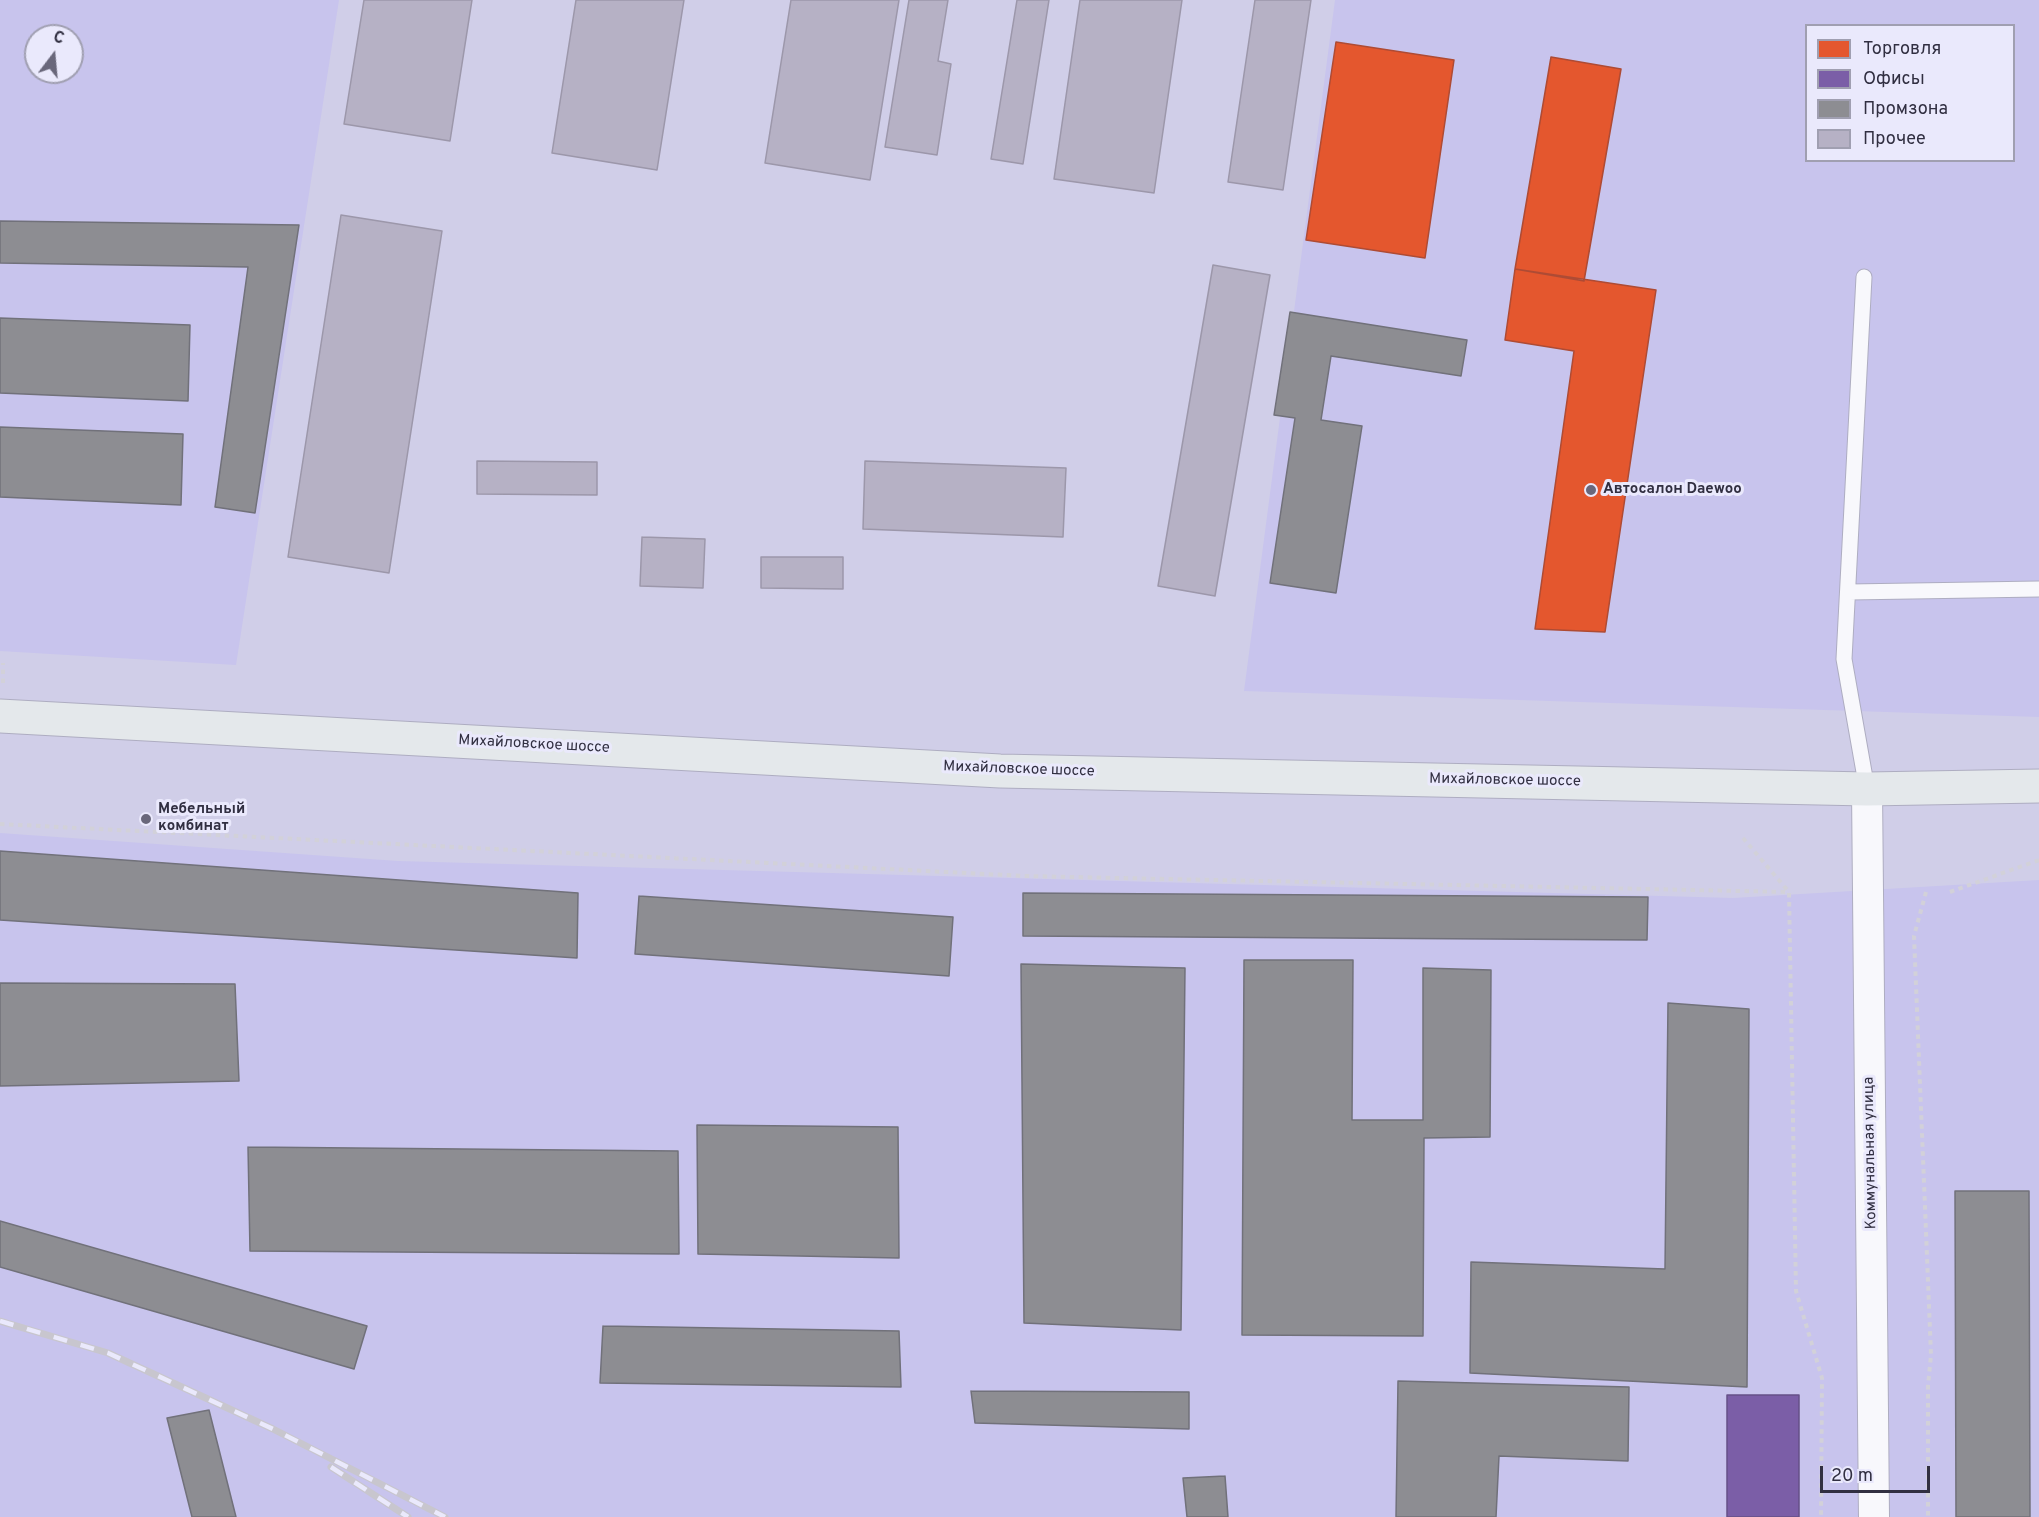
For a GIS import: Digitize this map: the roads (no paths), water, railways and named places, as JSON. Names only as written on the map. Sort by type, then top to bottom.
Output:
[{"type":"main road","name":"Михайловское шоссе","points":[[0,716],[1000,771],[1867,789],[2039,786]]},
{"type":"street","name":"Коммунальная улица","points":[[1867,789],[1874,1517]]},
{"type":"lane","points":[[1864,277],[1844,658],[1867,789]]},
{"type":"lane","points":[[1849,592],[2039,589]]},
{"type":"railway","points":[[0,1321],[108,1353],[273,1429],[445,1517]]},
{"type":"railway","points":[[331,1467],[408,1517]]},
{"type":"place","name":"Автосалон Daewoo","points":[[1591,490]]},
{"type":"place","name":"Мебельный комбинат","points":[[146,819]]}]
